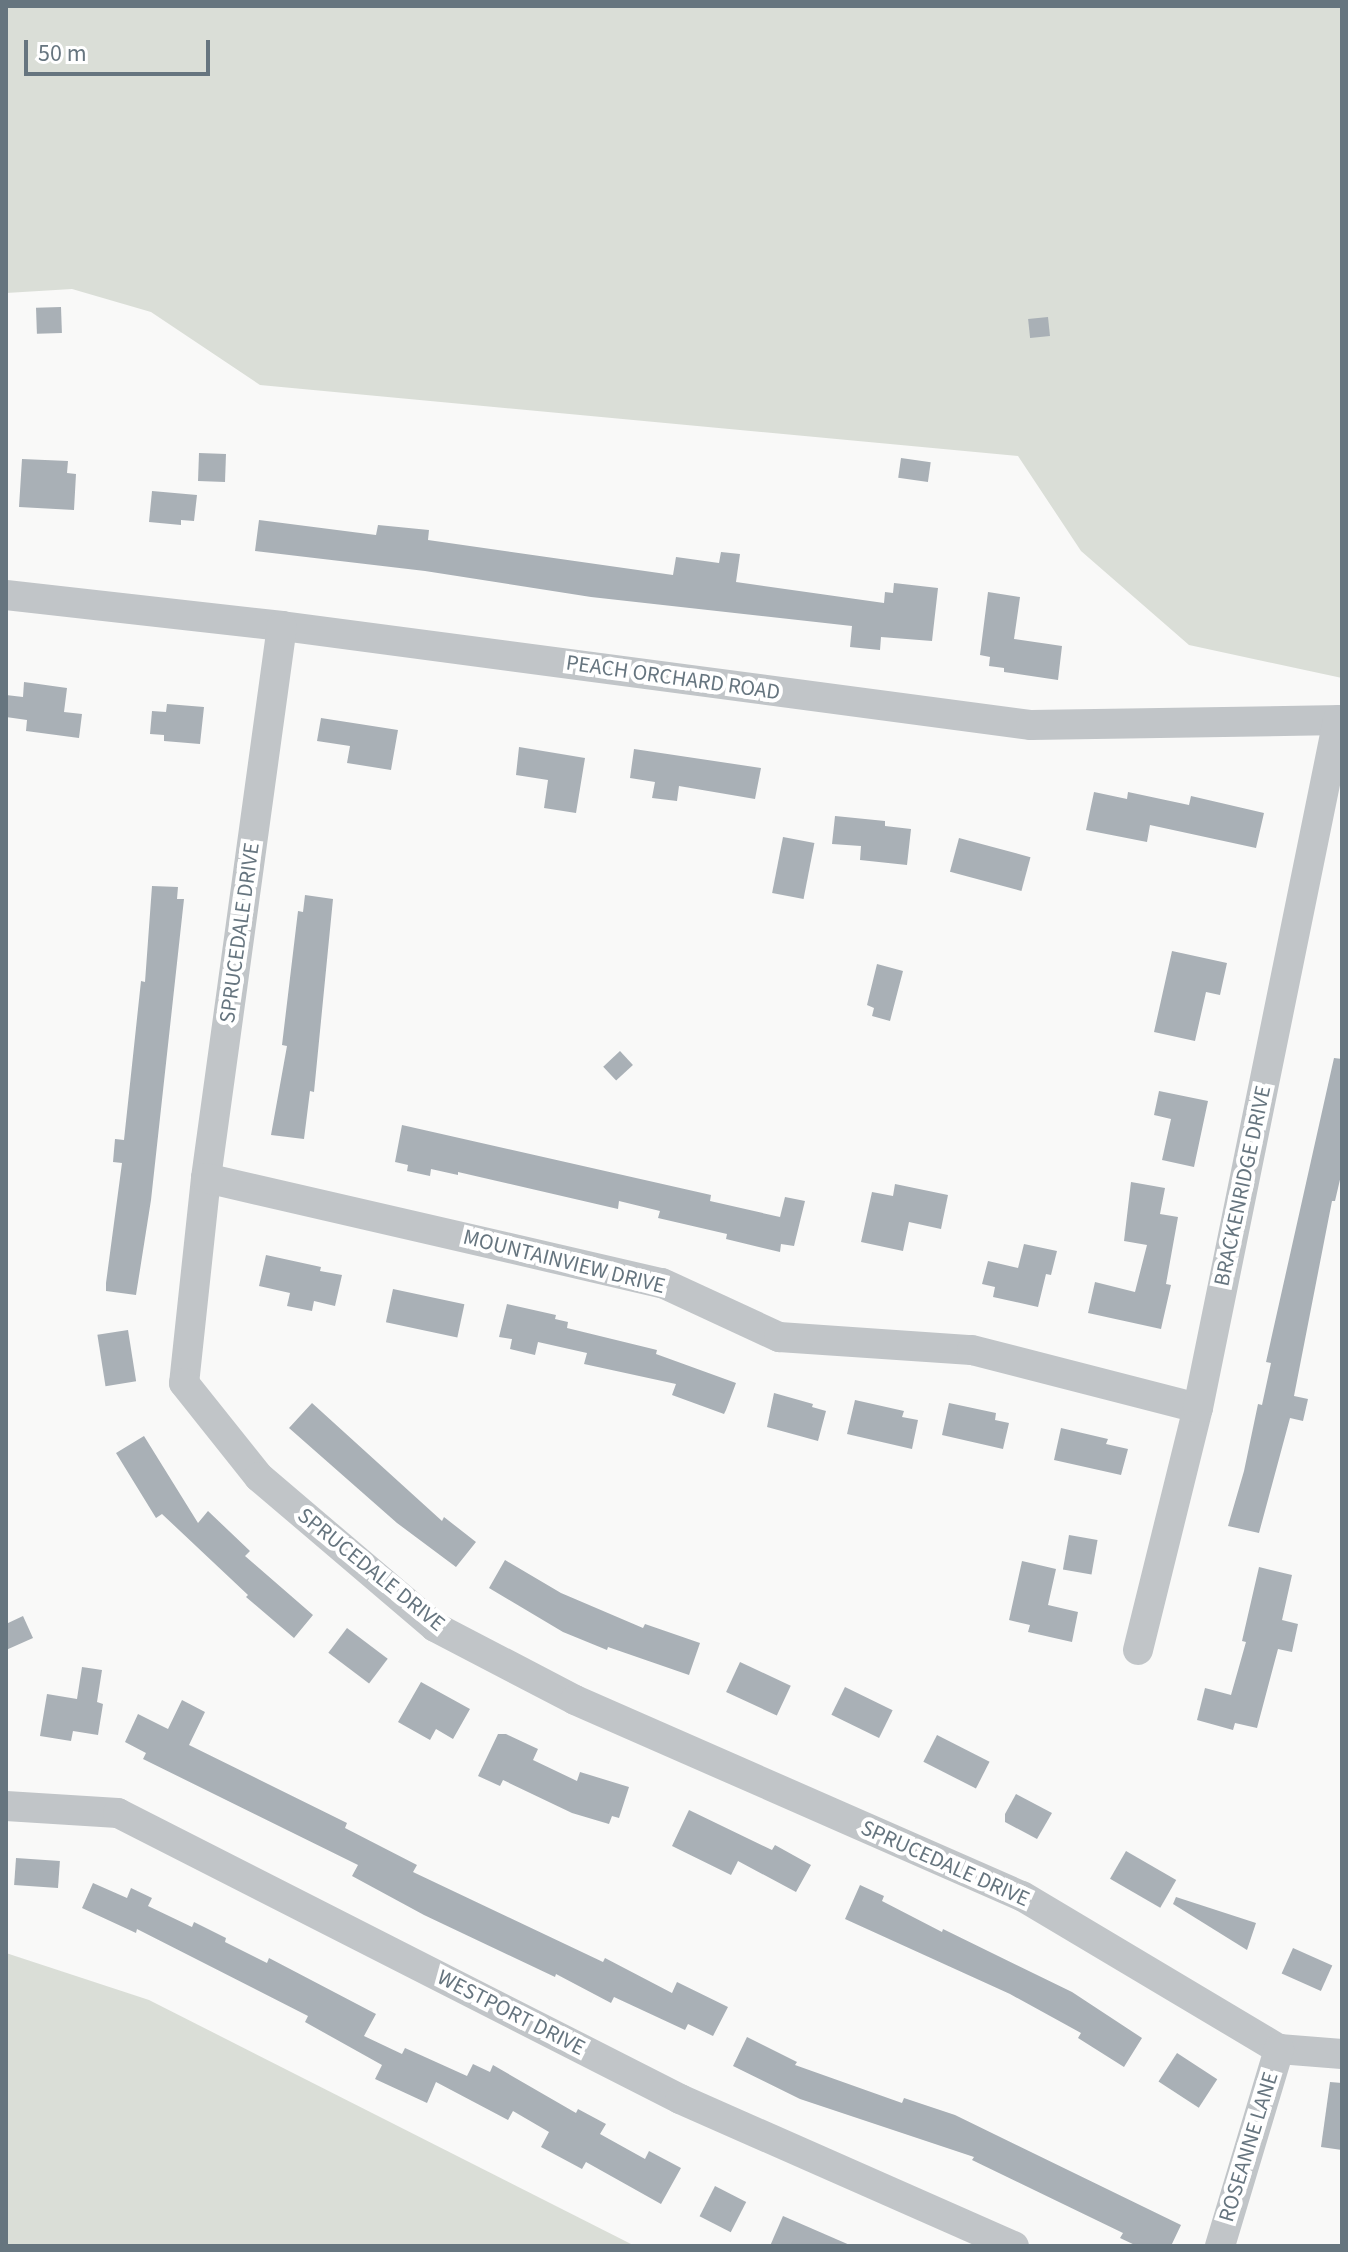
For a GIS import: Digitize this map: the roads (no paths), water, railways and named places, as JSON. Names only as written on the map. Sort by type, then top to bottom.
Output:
[{"type":"street","name":"PEACH ORCHARD ROAD","points":[[6,595],[282,626],[1031,725],[1340,720]]},
{"type":"street","name":"SPRUCEDALE DRIVE","points":[[282,626],[206,1178],[184,1383],[259,1477],[435,1627],[575,1700],[1022,1896],[1279,2049]]},
{"type":"street","name":"BRACKENRIDGE DRIVE","points":[[1138,1650],[1198,1408],[1340,720]]},
{"type":"street","name":"MOUNTAINVIEW DRIVE","points":[[206,1178],[662,1283],[779,1337],[972,1350],[1198,1408]]},
{"type":"street","name":"WESTPORT DRIVE","points":[[6,1806],[118,1813],[680,2099],[1014,2246]]},
{"type":"street","points":[[1279,2049],[1342,2054]]},
{"type":"street","name":"ROSEANNE LANE","points":[[1220,2246],[1279,2049]]}]
